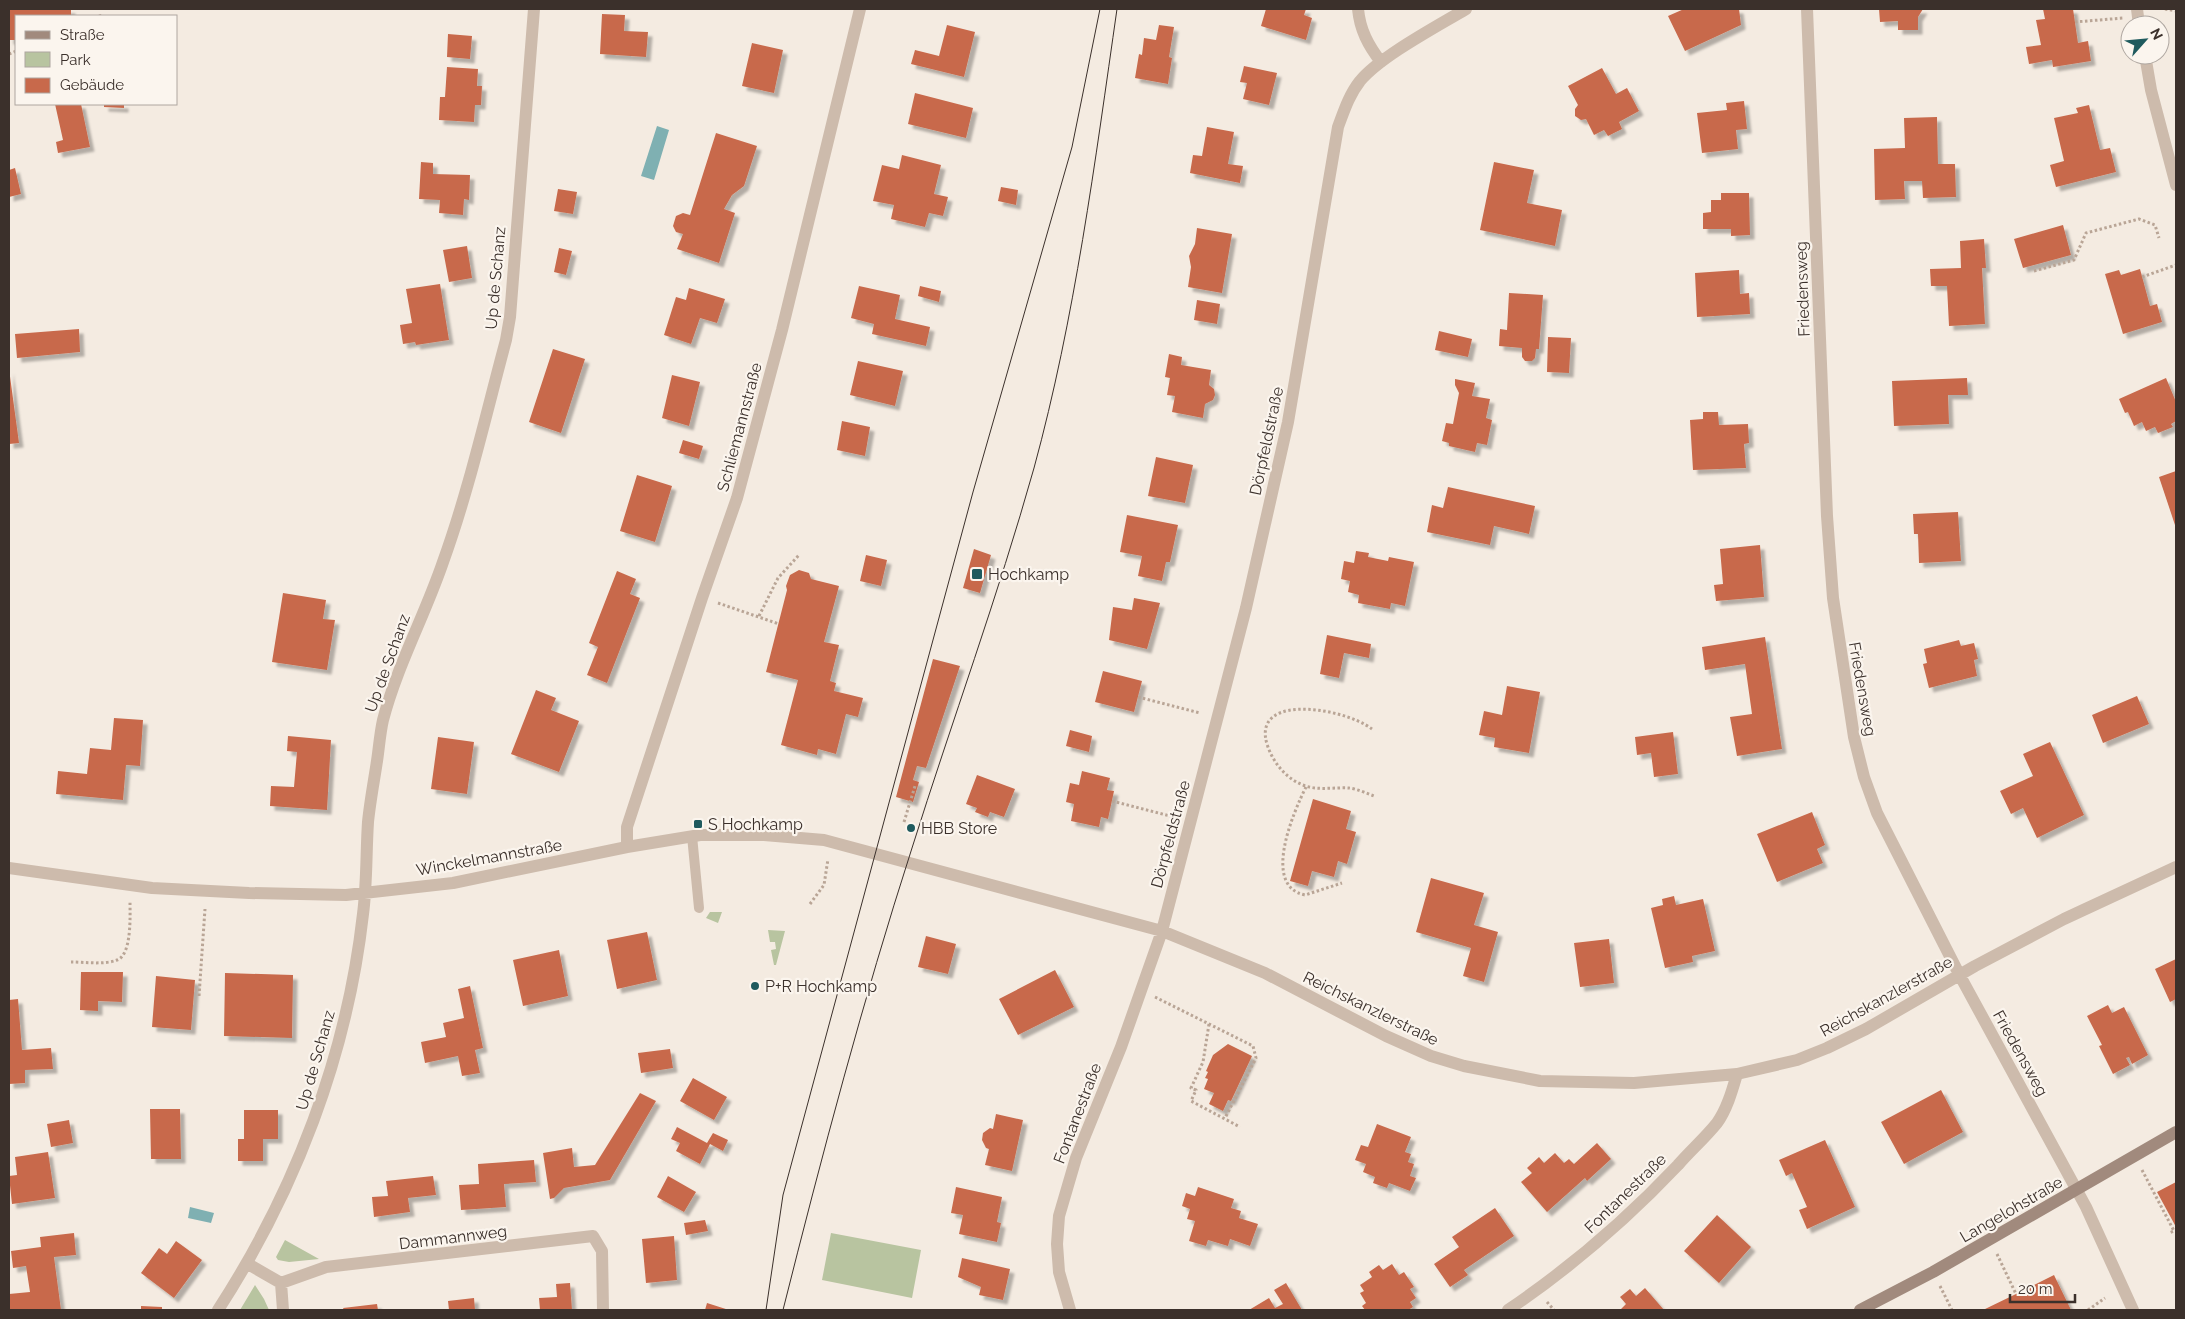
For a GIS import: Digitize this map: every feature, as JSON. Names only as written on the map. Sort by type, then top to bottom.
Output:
[{"type":"street","name":"Up de Schanz","points":[[218,1310],[248,1264],[285,1189],[321,1102],[346,1012],[357,959],[365,893],[368,822],[382,723],[392,691],[453,533],[509,324],[534,9]]},
{"type":"street","name":"Schliemannstraße","points":[[628,847],[627,827],[737,498],[779,340],[860,9]]},
{"type":"street","points":[[1358,9],[1365,39],[1381,62]]},
{"type":"street","name":"Dörpfeldstraße","points":[[1162,932],[1246,608],[1284,441],[1338,127],[1347,101],[1360,81],[1381,62],[1466,9]]},
{"type":"street","name":"Friedensweg","points":[[1807,9],[1827,516],[1833,598],[1854,737],[1877,814],[1959,974],[2077,1190],[2133,1310]]},
{"type":"street","points":[[2147,65],[2151,90],[2176,185]]},
{"type":"street","name":"Winckelmannstraße","points":[[9,868],[152,888],[346,895],[453,883],[628,847],[692,836],[764,835],[824,840]]},
{"type":"street","name":"Reichskanzlerstraße","points":[[824,840],[1162,932],[1265,974],[1386,1036],[1431,1056],[1464,1066],[1540,1081],[1634,1083],[1737,1074],[1797,1060],[1866,1029],[1959,974],[2064,919],[2176,867]]},
{"type":"street","name":"Fontanestraße","points":[[1070,1310],[1059,1272],[1057,1244],[1059,1216],[1076,1158],[1121,1047],[1162,932]]},
{"type":"street","name":"Fontanestraße","points":[[1508,1310],[1559,1274],[1591,1248],[1660,1184],[1717,1122],[1731,1095],[1737,1074]]},
{"type":"street","name":"Langelohstraße","points":[[1860,1310],[1933,1272],[2176,1132]]},
{"type":"street","name":"Dammannweg","points":[[281,1283],[326,1267],[593,1236],[602,1251],[603,1310]]},
{"type":"street","points":[[248,1264],[281,1283],[283,1310]]},
{"type":"lane","points":[[692,836],[699,908]]},
{"type":"path","points":[[2165,9],[2176,10]]},
{"type":"path","points":[[2075,22],[2120,18]]},
{"type":"path","points":[[2034,271],[2074,260],[2086,233],[2139,220],[2155,225],[2159,238]]},
{"type":"path","points":[[2142,276],[2176,265]]},
{"type":"path","points":[[759,616],[778,578],[800,555]]},
{"type":"path","points":[[715,602],[778,624]]},
{"type":"path","points":[[1138,697],[1200,713]]},
{"type":"path","points":[[1372,729],[1364,723],[1342,715],[1307,708],[1280,712],[1272,718],[1267,726],[1265,736],[1268,748],[1284,772],[1306,786],[1338,790],[1348,788],[1374,796]]},
{"type":"path","points":[[904,822],[915,786]]},
{"type":"path","points":[[1306,786],[1294,814],[1284,854],[1286,880],[1298,894],[1305,895],[1342,883]]},
{"type":"path","points":[[1112,801],[1174,817]]},
{"type":"path","points":[[810,904],[824,885],[827,865]]},
{"type":"path","points":[[70,962],[112,961],[119,960],[123,956],[129,940],[130,901]]},
{"type":"path","points":[[199,996],[205,909]]},
{"type":"path","points":[[1154,997],[1253,1046],[1256,1058],[1224,1118]]},
{"type":"path","points":[[1209,1024],[1203,1062],[1191,1088],[1196,1090],[1191,1101],[1240,1127]]},
{"type":"path","points":[[2142,1168],[2174,1231],[2169,1234]]},
{"type":"path","points":[[1997,1253],[2016,1294]]},
{"type":"path","points":[[1940,1285],[1952,1310]]},
{"type":"path","points":[[2088,1310],[2105,1298]]},
{"type":"path","points":[[1546,1300],[1554,1310]]},
{"type":"green space","points":[[710,912],[722,912],[718,923],[706,918]]},
{"type":"green space","points":[[768,930],[785,931],[776,965],[774,965],[771,950],[776,949],[775,942],[770,942]]},
{"type":"green space","points":[[831,1233],[921,1250],[912,1298],[822,1280]]},
{"type":"green space","points":[[285,1240],[319,1259],[289,1262],[278,1260],[276,1257]]},
{"type":"green space","points":[[255,1285],[269,1310],[240,1310]]},
{"type":"water","points":[[657,126],[669,130],[654,180],[641,176]]},
{"type":"water","points":[[190,1207],[214,1213],[211,1223],[188,1218]]},
{"type":"building","points":[[9,9],[71,9],[71,15],[15,15],[15,40],[9,40]]},
{"type":"building","points":[[1266,9],[1306,9],[1304,15],[1312,18],[1306,40],[1261,26]]},
{"type":"building","points":[[1684,9],[1739,9],[1741,25],[1685,51],[1668,16]]},
{"type":"building","points":[[1879,9],[1923,9],[1918,17],[1918,30],[1898,30],[1898,21],[1880,22]]},
{"type":"building","points":[[2043,9],[2073,9],[2078,43],[2088,41],[2091,61],[2053,67],[2052,60],[2029,64],[2026,47],[2041,45],[2036,20],[2045,19]]},
{"type":"building","points":[[602,14],[625,15],[624,31],[648,32],[646,57],[600,54]]},
{"type":"building","points":[[947,25],[975,32],[964,77],[911,64],[915,50],[939,56]]},
{"type":"building","points":[[1159,25],[1174,27],[1169,57],[1172,58],[1168,84],[1135,78],[1139,54],[1142,55],[1144,38],[1156,40]]},
{"type":"building","points":[[448,34],[472,36],[470,59],[447,57]]},
{"type":"building","points":[[752,43],[783,50],[774,93],[742,86]]},
{"type":"building","points":[[1244,66],[1277,73],[1269,105],[1243,99],[1247,83],[1240,82]]},
{"type":"building","points":[[447,67],[478,69],[477,86],[482,86],[481,105],[475,105],[474,122],[439,120],[440,97],[445,97]]},
{"type":"building","points":[[1602,68],[1616,94],[1627,88],[1639,111],[1619,122],[1622,129],[1608,136],[1604,130],[1594,135],[1586,119],[1581,120],[1575,116],[1575,109],[1578,105],[1568,86]]},
{"type":"building","points":[[915,93],[973,108],[966,138],[908,124]]},
{"type":"building","points":[[1744,101],[1747,129],[1736,130],[1738,149],[1702,153],[1697,113],[1727,110],[1726,103]]},
{"type":"building","points":[[55,105],[81,105],[90,147],[58,153],[56,142],[63,140]]},
{"type":"building","points":[[104,105],[124,105],[124,108],[104,107]]},
{"type":"building","points":[[2089,105],[2100,150],[2110,148],[2116,172],[2056,187],[2050,165],[2064,161],[2054,118],[2078,113],[2076,108]]},
{"type":"building","points":[[1937,117],[1938,164],[1955,164],[1956,197],[1923,198],[1922,181],[1904,181],[1905,199],[1875,200],[1874,149],[1905,148],[1904,118]]},
{"type":"building","points":[[1207,127],[1234,132],[1228,164],[1243,166],[1240,183],[1190,173],[1193,155],[1202,156]]},
{"type":"building","points":[[716,133],[757,146],[744,186],[732,195],[724,209],[735,213],[719,263],[677,249],[683,234],[676,232],[673,226],[676,216],[683,213],[690,215]]},
{"type":"building","points":[[902,155],[941,165],[934,194],[948,197],[943,216],[929,213],[925,227],[891,219],[894,205],[873,201],[882,165],[899,169]]},
{"type":"building","points":[[421,162],[433,163],[433,174],[470,175],[469,200],[464,199],[463,215],[439,213],[440,200],[419,199]]},
{"type":"building","points":[[1494,162],[1534,170],[1527,203],[1562,210],[1555,246],[1480,230]]},
{"type":"building","points":[[15,168],[21,194],[9,197],[9,170]]},
{"type":"building","points":[[1001,187],[1018,190],[1016,205],[998,201]]},
{"type":"building","points":[[558,189],[577,192],[573,214],[554,211]]},
{"type":"building","points":[[1721,193],[1749,193],[1750,235],[1731,236],[1731,229],[1703,229],[1703,213],[1711,212],[1711,200],[1721,200]]},
{"type":"building","points":[[2063,225],[2071,255],[2023,268],[2014,239]]},
{"type":"building","points":[[1197,228],[1232,234],[1222,293],[1188,287],[1191,267],[1189,256],[1195,244]]},
{"type":"building","points":[[1984,239],[1986,268],[1982,268],[1985,324],[1949,326],[1947,286],[1931,286],[1930,269],[1961,268],[1960,241]]},
{"type":"building","points":[[467,246],[472,278],[449,282],[443,250]]},
{"type":"building","points":[[559,248],[572,251],[566,275],[554,272]]},
{"type":"building","points":[[2140,269],[2150,306],[2157,304],[2162,322],[2123,334],[2105,274],[2119,270],[2121,275]]},
{"type":"building","points":[[1739,270],[1740,294],[1749,293],[1750,314],[1697,317],[1695,273]]},
{"type":"building","points":[[440,284],[449,340],[416,345],[415,342],[403,344],[400,325],[412,323],[406,289]]},
{"type":"building","points":[[859,286],[900,295],[895,319],[930,327],[926,346],[872,334],[874,324],[851,318]]},
{"type":"building","points":[[920,286],[941,291],[939,302],[918,296]]},
{"type":"building","points":[[689,288],[725,299],[717,323],[700,318],[691,344],[664,335],[676,297],[686,300]]},
{"type":"building","points":[[1509,293],[1543,295],[1539,349],[1536,349],[1535,358],[1532,361],[1525,361],[1522,357],[1522,348],[1499,346],[1500,329],[1507,330]]},
{"type":"building","points":[[1197,300],[1220,304],[1217,324],[1194,320]]},
{"type":"building","points":[[79,329],[80,352],[17,358],[15,334]]},
{"type":"building","points":[[1439,331],[1472,339],[1468,357],[1435,350]]},
{"type":"building","points":[[1548,337],[1571,338],[1569,373],[1547,372]]},
{"type":"building","points":[[553,349],[585,359],[561,433],[529,422]]},
{"type":"building","points":[[1169,354],[1182,357],[1181,365],[1211,370],[1209,385],[1214,389],[1215,395],[1213,400],[1205,404],[1203,418],[1172,412],[1175,396],[1167,395],[1170,378],[1165,377]]},
{"type":"building","points":[[858,361],[903,371],[895,406],[850,395]]},
{"type":"building","points":[[9,369],[19,443],[9,444]]},
{"type":"building","points":[[672,375],[700,382],[689,426],[662,418]]},
{"type":"building","points":[[1967,378],[1968,395],[1948,395],[1949,424],[1894,426],[1892,381]]},
{"type":"building","points":[[2166,378],[2176,402],[2176,421],[2171,424],[2173,427],[2158,433],[2155,427],[2146,431],[2142,422],[2134,426],[2128,412],[2125,413],[2119,399]]},
{"type":"building","points":[[1455,379],[1475,383],[1472,396],[1490,399],[1486,418],[1492,420],[1487,445],[1477,443],[1475,452],[1449,446],[1449,443],[1442,441],[1446,423],[1453,424],[1459,393],[1455,385]]},
{"type":"building","points":[[1703,412],[1718,412],[1719,425],[1748,424],[1749,443],[1744,444],[1746,468],[1693,470],[1690,420],[1703,419]]},
{"type":"building","points":[[842,421],[870,427],[865,456],[837,450]]},
{"type":"building","points":[[683,440],[703,446],[699,459],[679,453]]},
{"type":"building","points":[[1156,457],[1193,465],[1185,503],[1148,496]]},
{"type":"building","points":[[2176,471],[2176,528],[2159,477]]},
{"type":"building","points":[[637,475],[672,486],[655,542],[620,531]]},
{"type":"building","points":[[1448,487],[1535,506],[1529,534],[1494,526],[1490,545],[1427,532],[1432,505],[1443,508]]},
{"type":"building","points":[[1958,512],[1961,561],[1919,563],[1918,534],[1914,534],[1913,514]]},
{"type":"building","points":[[1127,515],[1178,525],[1170,562],[1166,562],[1162,581],[1138,576],[1142,556],[1120,552]]},
{"type":"building","points":[[1760,545],[1764,597],[1716,601],[1714,585],[1723,584],[1720,549]]},
{"type":"building","points":[[974,549],[991,555],[980,593],[963,588]]},
{"type":"building","points":[[1356,551],[1369,553],[1368,557],[1388,561],[1389,557],[1414,562],[1405,606],[1391,603],[1390,609],[1358,603],[1359,595],[1348,592],[1350,581],[1341,579],[1344,561],[1354,563]]},
{"type":"building","points":[[866,555],[887,560],[881,586],[860,581]]},
{"type":"building","points":[[799,570],[809,573],[811,579],[839,586],[824,642],[839,645],[830,681],[836,683],[834,691],[863,698],[858,717],[846,714],[836,754],[818,749],[817,755],[781,745],[798,680],[766,672],[787,590],[786,586],[790,575]]},
{"type":"building","points":[[617,571],[636,579],[630,594],[640,598],[607,683],[587,675],[598,647],[589,643]]},
{"type":"building","points":[[283,593],[326,600],[323,619],[335,620],[327,670],[272,662]]},
{"type":"building","points":[[1134,598],[1160,603],[1147,649],[1109,640],[1113,607],[1132,610]]},
{"type":"building","points":[[1327,635],[1371,644],[1369,658],[1344,653],[1339,678],[1320,674]]},
{"type":"building","points":[[1765,637],[1782,749],[1737,756],[1730,717],[1752,714],[1745,664],[1705,670],[1702,647]]},
{"type":"building","points":[[1959,640],[1961,646],[1974,643],[1978,659],[1974,660],[1977,676],[1929,688],[1923,664],[1927,663],[1924,649]]},
{"type":"building","points":[[933,659],[960,666],[926,768],[917,766],[913,780],[919,782],[913,802],[896,797]]},
{"type":"building","points":[[1103,671],[1142,681],[1134,712],[1095,702]]},
{"type":"building","points":[[1507,686],[1540,692],[1529,753],[1494,747],[1495,738],[1479,735],[1484,711],[1502,715]]},
{"type":"building","points":[[536,690],[556,698],[551,710],[579,721],[559,772],[511,754]]},
{"type":"building","points":[[2137,696],[2149,724],[2103,743],[2092,715]]},
{"type":"building","points":[[114,718],[143,720],[140,766],[126,765],[123,800],[56,794],[58,771],[87,774],[90,748],[111,750]]},
{"type":"building","points":[[1070,730],[1092,736],[1089,752],[1066,746]]},
{"type":"building","points":[[1673,732],[1678,774],[1654,777],[1651,753],[1637,755],[1635,737]]},
{"type":"building","points":[[288,736],[331,740],[327,810],[270,806],[271,786],[294,787],[297,752],[287,751]]},
{"type":"building","points":[[438,737],[474,742],[467,794],[431,789]]},
{"type":"building","points":[[2050,742],[2084,815],[2037,838],[2023,808],[2011,814],[2000,791],[2033,776],[2023,754]]},
{"type":"building","points":[[1082,771],[1110,778],[1107,790],[1114,791],[1108,819],[1101,817],[1099,827],[1071,821],[1074,804],[1066,802],[1070,783],[1079,785]]},
{"type":"building","points":[[977,775],[1015,789],[1004,817],[990,812],[988,817],[975,812],[977,808],[966,804]]},
{"type":"building","points":[[1313,799],[1351,811],[1346,829],[1356,832],[1347,864],[1338,861],[1334,877],[1312,871],[1308,886],[1290,881]]},
{"type":"building","points":[[1812,812],[1825,845],[1817,849],[1823,863],[1777,882],[1757,834]]},
{"type":"building","points":[[1431,878],[1484,893],[1474,925],[1498,932],[1484,982],[1463,976],[1471,948],[1416,932]]},
{"type":"building","points":[[1674,896],[1676,905],[1703,899],[1715,951],[1692,956],[1693,962],[1665,968],[1651,908],[1663,905],[1662,899]]},
{"type":"building","points":[[647,932],[657,980],[617,989],[607,940]]},
{"type":"building","points":[[926,936],[956,944],[948,974],[918,967]]},
{"type":"building","points":[[1609,939],[1614,983],[1580,987],[1574,943]]},
{"type":"building","points":[[559,950],[568,996],[523,1006],[513,960]]},
{"type":"building","points":[[2176,959],[2176,999],[2170,1002],[2155,969]]},
{"type":"building","points":[[1055,970],[1074,1007],[1018,1035],[999,999]]},
{"type":"building","points":[[81,972],[123,972],[122,1002],[98,1001],[98,1011],[80,1010]]},
{"type":"building","points":[[225,973],[293,975],[292,1038],[224,1036]]},
{"type":"building","points":[[156,976],[195,980],[191,1030],[152,1027]]},
{"type":"building","points":[[470,986],[483,1048],[475,1050],[480,1073],[462,1076],[458,1056],[425,1063],[421,1042],[446,1037],[443,1023],[464,1018],[458,989]]},
{"type":"building","points":[[18,999],[22,1050],[51,1048],[53,1069],[25,1070],[25,1083],[9,1084],[9,1000]]},
{"type":"building","points":[[2108,1005],[2112,1013],[2124,1007],[2148,1055],[2132,1064],[2129,1057],[2126,1058],[2130,1065],[2113,1074],[2099,1046],[2102,1045],[2087,1016]]},
{"type":"building","points":[[1228,1044],[1252,1056],[1231,1101],[1228,1100],[1223,1111],[1209,1104],[1214,1093],[1204,1089],[1208,1079],[1205,1078],[1208,1072],[1206,1071],[1213,1055]]},
{"type":"building","points":[[670,1049],[673,1068],[641,1073],[638,1053]]},
{"type":"building","points":[[693,1078],[727,1097],[714,1120],[680,1101]]},
{"type":"building","points":[[1941,1090],[1963,1132],[1904,1164],[1881,1122]]},
{"type":"building","points":[[640,1093],[656,1101],[610,1180],[564,1188],[554,1198],[550,1199],[543,1153],[572,1148],[574,1167],[595,1165]]},
{"type":"building","points":[[150,1109],[180,1109],[181,1159],[151,1159]]},
{"type":"building","points":[[244,1110],[278,1110],[278,1139],[263,1139],[263,1161],[238,1161],[238,1139],[244,1139]]},
{"type":"building","points":[[996,1114],[1023,1120],[1012,1171],[985,1165],[989,1149],[986,1148],[982,1140],[983,1133],[990,1128],[993,1129]]},
{"type":"building","points":[[69,1120],[73,1143],[51,1147],[47,1124]]},
{"type":"building","points":[[1377,1124],[1411,1137],[1405,1152],[1411,1154],[1408,1162],[1414,1164],[1410,1176],[1416,1178],[1410,1191],[1389,1183],[1387,1188],[1373,1183],[1375,1177],[1363,1172],[1366,1164],[1355,1160],[1361,1145],[1368,1147]]},
{"type":"building","points":[[677,1127],[707,1143],[713,1133],[728,1140],[723,1151],[710,1144],[700,1164],[676,1151],[680,1143],[671,1139]]},
{"type":"building","points":[[1825,1140],[1855,1207],[1807,1229],[1799,1210],[1807,1207],[1792,1173],[1786,1176],[1779,1160]]},
{"type":"building","points":[[1597,1143],[1611,1159],[1587,1181],[1585,1178],[1547,1212],[1521,1182],[1532,1173],[1527,1168],[1539,1157],[1544,1163],[1555,1153],[1564,1163],[1569,1159],[1574,1164]]},
{"type":"building","points":[[48,1152],[55,1198],[12,1204],[9,1176],[17,1175],[15,1157]]},
{"type":"building","points":[[534,1160],[536,1182],[504,1184],[506,1207],[461,1210],[459,1185],[479,1184],[478,1164]]},
{"type":"building","points":[[433,1176],[436,1195],[408,1198],[410,1212],[374,1217],[372,1197],[388,1196],[386,1181]]},
{"type":"building","points":[[668,1176],[696,1192],[684,1212],[657,1197]]},
{"type":"building","points":[[2176,1182],[2176,1227],[2157,1192]]},
{"type":"building","points":[[956,1187],[1002,1197],[997,1222],[1001,1223],[997,1242],[959,1234],[963,1215],[951,1213]]},
{"type":"building","points":[[1198,1187],[1234,1199],[1231,1208],[1241,1211],[1239,1218],[1258,1224],[1250,1246],[1230,1239],[1228,1246],[1208,1240],[1206,1246],[1189,1241],[1195,1221],[1187,1219],[1190,1209],[1182,1206],[1186,1193],[1195,1196]]},
{"type":"building","points":[[1495,1208],[1514,1236],[1464,1270],[1468,1275],[1450,1287],[1434,1264],[1459,1247],[1452,1237]]},
{"type":"building","points":[[1717,1215],[1751,1247],[1719,1283],[1684,1251]]},
{"type":"building","points":[[705,1220],[708,1231],[686,1235],[684,1223]]},
{"type":"building","points":[[74,1233],[76,1255],[54,1257],[61,1310],[9,1310],[9,1294],[30,1292],[26,1266],[13,1268],[11,1251],[41,1247],[40,1237]]},
{"type":"building","points":[[674,1236],[677,1280],[646,1283],[642,1239]]},
{"type":"building","points":[[176,1241],[202,1260],[174,1298],[141,1273],[159,1248],[167,1254]]},
{"type":"building","points":[[962,1258],[1010,1269],[1003,1300],[979,1295],[981,1287],[958,1277]]},
{"type":"building","points":[[1392,1264],[1399,1275],[1404,1272],[1414,1287],[1410,1289],[1416,1298],[1410,1302],[1413,1307],[1408,1310],[1365,1310],[1362,1306],[1366,1303],[1360,1293],[1364,1291],[1360,1285],[1372,1277],[1369,1272],[1379,1265],[1383,1270]]},
{"type":"building","points":[[2054,1275],[2071,1310],[1983,1310],[2016,1294]]},
{"type":"building","points":[[570,1283],[572,1310],[540,1310],[539,1298],[557,1297],[556,1284]]},
{"type":"building","points":[[1286,1283],[1302,1310],[1249,1310],[1269,1298],[1275,1308],[1283,1304],[1274,1290]]},
{"type":"building","points":[[1645,1288],[1664,1310],[1620,1310],[1626,1304],[1620,1297],[1630,1289],[1636,1296]]},
{"type":"building","points":[[474,1298],[475,1310],[449,1310],[448,1301]]},
{"type":"building","points":[[707,1303],[729,1310],[705,1310]]},
{"type":"building","points":[[377,1304],[378,1310],[344,1310],[343,1308]]},
{"type":"building","points":[[141,1306],[162,1307],[162,1310],[141,1310]]},
{"type":"tram line","points":[[766,1310],[783,1195],[973,492],[1072,147],[1100,9]]},
{"type":"tram line","points":[[783,1310],[828,1136],[894,905],[990,611],[1034,468],[1061,355],[1083,240],[1117,9]]},
{"type":"place","name":"Hochkamp","points":[[977,574]]},
{"type":"place","name":"S Hochkamp","points":[[698,824]]},
{"type":"place","name":"HBB Store","points":[[911,828]]},
{"type":"place","name":"P+R Hochkamp","points":[[755,986]]}]
